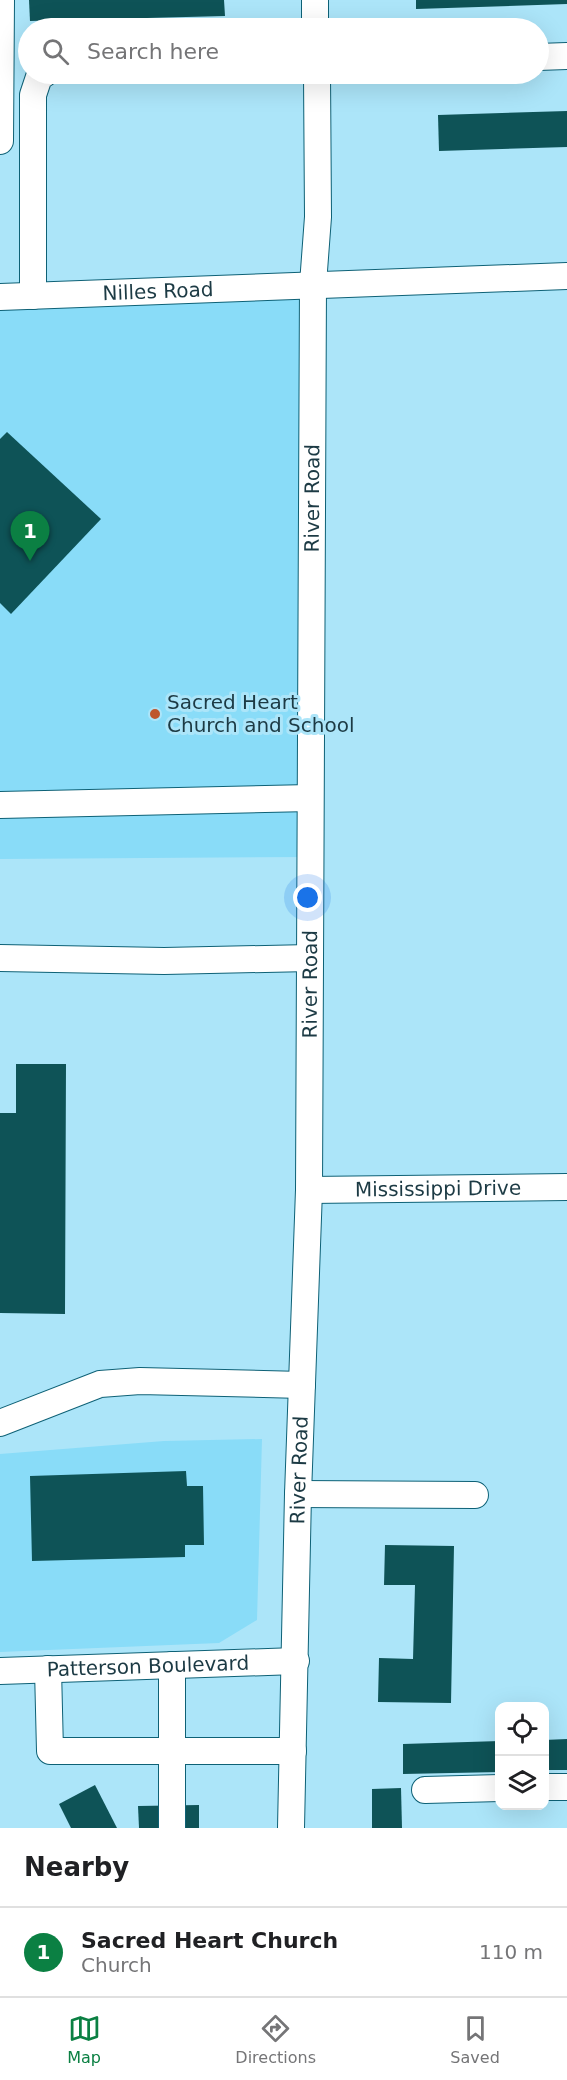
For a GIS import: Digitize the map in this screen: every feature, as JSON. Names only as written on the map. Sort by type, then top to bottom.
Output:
[{"type":"street","points":[[0,141],[1,0]]},
{"type":"street","points":[[315,0],[315,18]]},
{"type":"street","points":[[549,57],[567,56]]},
{"type":"street","points":[[33,296],[33,95],[37,84]]},
{"type":"street","name":"River Road","points":[[291,1828],[298,1494],[309,1190],[313,284],[318,217],[317,84]]},
{"type":"street","points":[[313,284],[567,276]]},
{"type":"street","name":"Nilles Road","points":[[0,297],[313,284]]},
{"type":"street","points":[[0,805],[310,798]]},
{"type":"street","points":[[0,958],[164,961],[310,958]]},
{"type":"street","name":"Mississippi Drive","points":[[309,1190],[567,1187]]},
{"type":"street","points":[[0,1423],[100,1384],[140,1381],[302,1385]]},
{"type":"street","points":[[298,1494],[475,1495]]},
{"type":"street","name":"Patterson Boulevard","points":[[0,1671],[296,1661]]},
{"type":"street","points":[[172,1665],[172,1828]]},
{"type":"street","points":[[48,1669],[50,1751],[293,1752]]},
{"type":"street","points":[[549,1788],[567,1787]]},
{"type":"street","points":[[424,1790],[495,1788]]},
{"type":"shaded area","name":"Sacred Heart Church and School","points":[[313,284],[310,857],[0,859],[0,297]]},
{"type":"shaded area","points":[[262,1439],[257,1620],[219,1643],[0,1652],[0,1454],[164,1441]]},
{"type":"building","points":[[29,0],[224,0],[225,16],[147,18],[30,18]]},
{"type":"building","points":[[416,0],[567,0],[567,4],[416,9]]},
{"type":"building","points":[[567,111],[567,147],[439,151],[438,115]]},
{"type":"building","points":[[7,432],[101,519],[11,614],[0,603],[0,439]]},
{"type":"building","points":[[16,1064],[66,1064],[65,1314],[0,1313],[0,1113],[16,1113]]},
{"type":"building","points":[[186,1471],[187,1486],[203,1486],[204,1545],[185,1545],[185,1557],[32,1561],[30,1476]]},
{"type":"building","points":[[385,1545],[454,1546],[451,1703],[378,1702],[379,1658],[413,1659],[415,1585],[384,1585]]},
{"type":"building","points":[[567,1739],[567,1770],[549,1770],[549,1740]]},
{"type":"building","points":[[495,1741],[495,1772],[403,1774],[403,1744]]},
{"type":"building","points":[[95,1785],[117,1828],[71,1828],[59,1804]]},
{"type":"building","points":[[401,1788],[402,1828],[372,1828],[372,1789]]},
{"type":"building","points":[[199,1805],[199,1828],[139,1828],[138,1806]]},
{"type":"place","name":"Sacred Heart Church","points":[[30,561]]},
{"type":"place","name":"Sacred Heart Church and School","points":[[155,714]]}]
